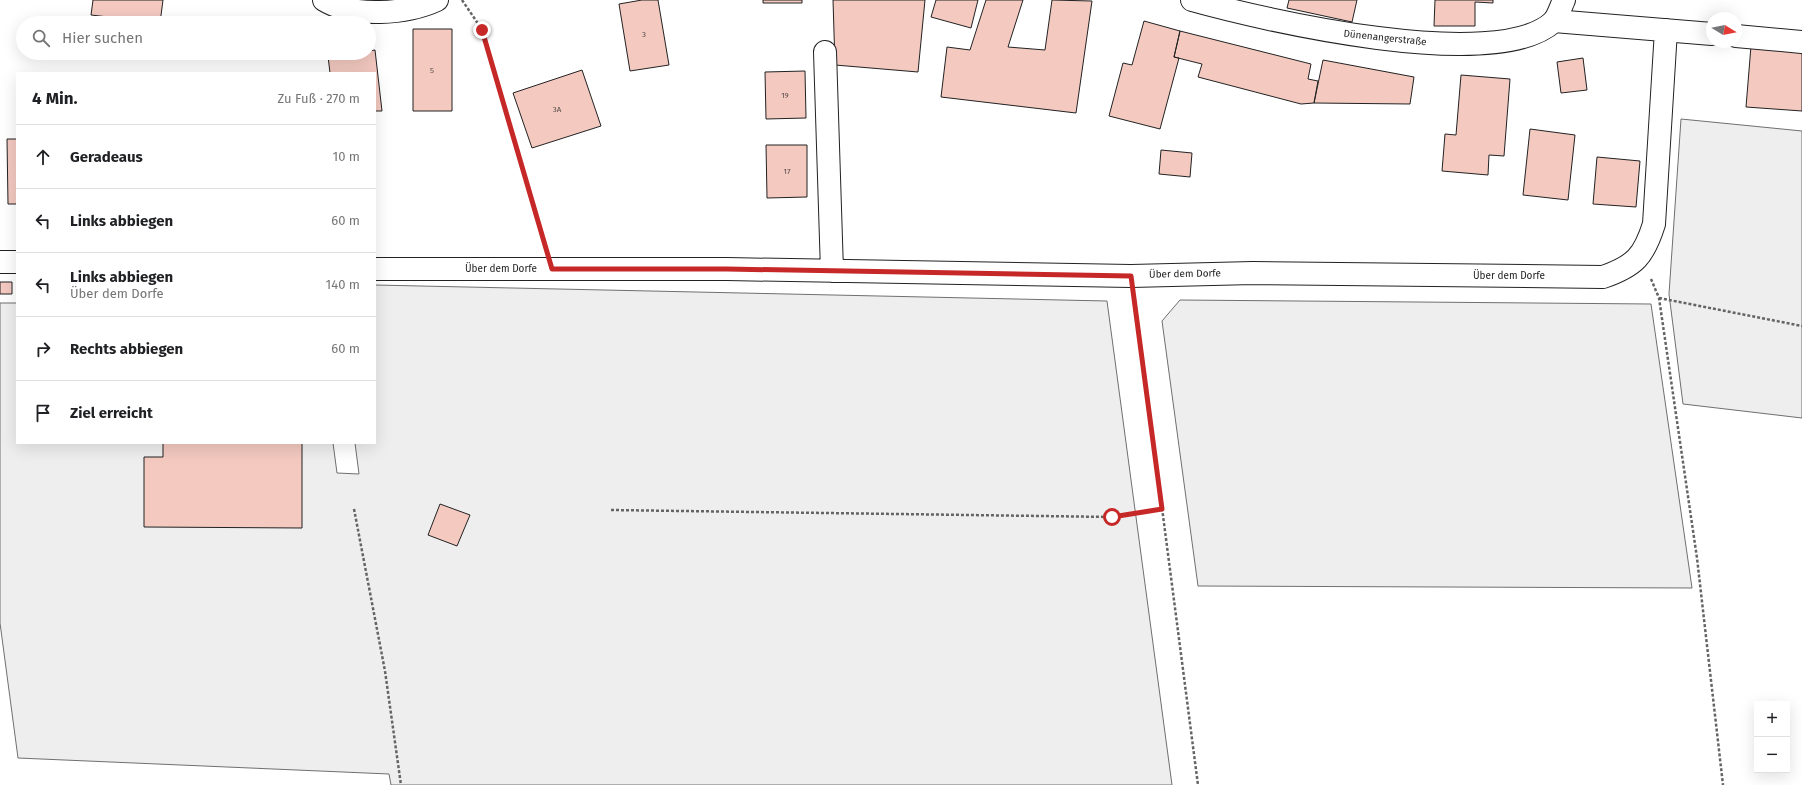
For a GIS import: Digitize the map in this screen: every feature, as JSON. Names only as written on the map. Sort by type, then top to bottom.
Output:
[{"type":"street","points":[[324,0],[342,7],[378,12],[411,9],[424,6],[437,0]]},
{"type":"street","name":"Dünenangerstraße","points":[[1192,0],[1235,12],[1332,32],[1433,43],[1492,43],[1525,36],[1554,21]]},
{"type":"street","points":[[1564,0],[1554,21],[1706,33]]},
{"type":"street","name":"Über dem Dorfe","points":[[376,269],[832,271],[1131,276],[1253,273],[1603,277],[1620,272],[1631,265],[1640,255],[1650,238],[1654,224],[1666,30]]},
{"type":"street","points":[[1742,37],[1802,42]]},
{"type":"street","points":[[825,52],[832,271]]},
{"type":"street","points":[[0,262],[16,262]]},
{"type":"path","points":[[462,0],[482,30],[552,269]]},
{"type":"path","points":[[1640,255],[1659,298],[1697,558],[1723,785]]},
{"type":"path","points":[[1131,276],[1198,785]]},
{"type":"path","points":[[1659,298],[1802,326]]},
{"type":"path","points":[[354,508],[385,671],[401,785]]},
{"type":"path","points":[[611,510],[1112,517],[1162,509]]},
{"type":"shaded area","points":[[1681,119],[1802,131],[1802,418],[1683,404],[1669,294]]},
{"type":"shaded area","points":[[376,285],[1107,301],[1172,785],[391,785],[389,774],[18,758],[0,623],[0,303],[16,303],[16,444],[333,444],[337,473],[359,474],[355,444],[376,444]]},
{"type":"shaded area","points":[[1180,300],[1651,304],[1692,588],[1198,586],[1162,321]]},
{"type":"building","points":[[93,0],[163,0],[161,16],[91,15]]},
{"type":"building","points":[[642,0],[658,0],[669,65],[630,71],[619,4]]},
{"type":"building","points":[[763,0],[802,0],[802,3],[763,3]]},
{"type":"building","points":[[833,0],[925,0],[918,72],[835,65]]},
{"type":"building","points":[[936,0],[978,0],[971,28],[931,17]]},
{"type":"building","points":[[986,0],[1023,0],[1008,47],[1045,50],[1052,0],[1092,1],[1076,113],[941,97],[947,47],[970,50]]},
{"type":"building","points":[[1289,0],[1357,0],[1352,22],[1287,8]]},
{"type":"building","points":[[1435,0],[1493,0],[1493,3],[1475,2],[1475,26],[1434,26]]},
{"type":"building","points":[[1144,21],[1180,31],[1174,57],[1179,58],[1160,129],[1109,116],[1123,63],[1132,65]]},
{"type":"building","points":[[413,29],[452,29],[452,111],[413,111]]},
{"type":"building","points":[[1180,31],[1311,64],[1308,79],[1318,81],[1314,103],[1301,104],[1198,77],[1202,64],[1174,57]]},
{"type":"building","points":[[1751,46],[1802,50],[1802,111],[1746,107]]},
{"type":"building","points":[[1583,58],[1587,90],[1561,93],[1557,62]]},
{"type":"building","points":[[376,59],[382,111],[376,111],[376,72],[330,72],[328,60],[376,60]]},
{"type":"building","points":[[1323,60],[1414,77],[1410,104],[1314,103]]},
{"type":"building","points":[[582,70],[601,126],[532,148],[513,93]]},
{"type":"building","points":[[805,71],[806,118],[766,119],[765,72]]},
{"type":"building","points":[[1461,75],[1510,79],[1504,156],[1489,155],[1488,175],[1442,171],[1445,134],[1456,135]]},
{"type":"building","points":[[1530,129],[1575,135],[1568,200],[1523,195]]},
{"type":"building","points":[[7,139],[16,139],[16,204],[8,204]]},
{"type":"building","points":[[766,145],[807,145],[807,197],[767,198]]},
{"type":"building","points":[[1161,150],[1192,153],[1190,177],[1159,174]]},
{"type":"building","points":[[1597,157],[1640,161],[1636,207],[1593,204]]},
{"type":"building","points":[[0,282],[12,282],[12,294],[0,294]]},
{"type":"building","points":[[163,444],[302,444],[302,528],[144,527],[144,457],[163,457]]},
{"type":"building","points":[[440,504],[470,515],[457,546],[428,535]]},
{"type":"route","points":[[482,30],[552,269],[727,269],[1131,276],[1162,509],[1112,517]]}]
